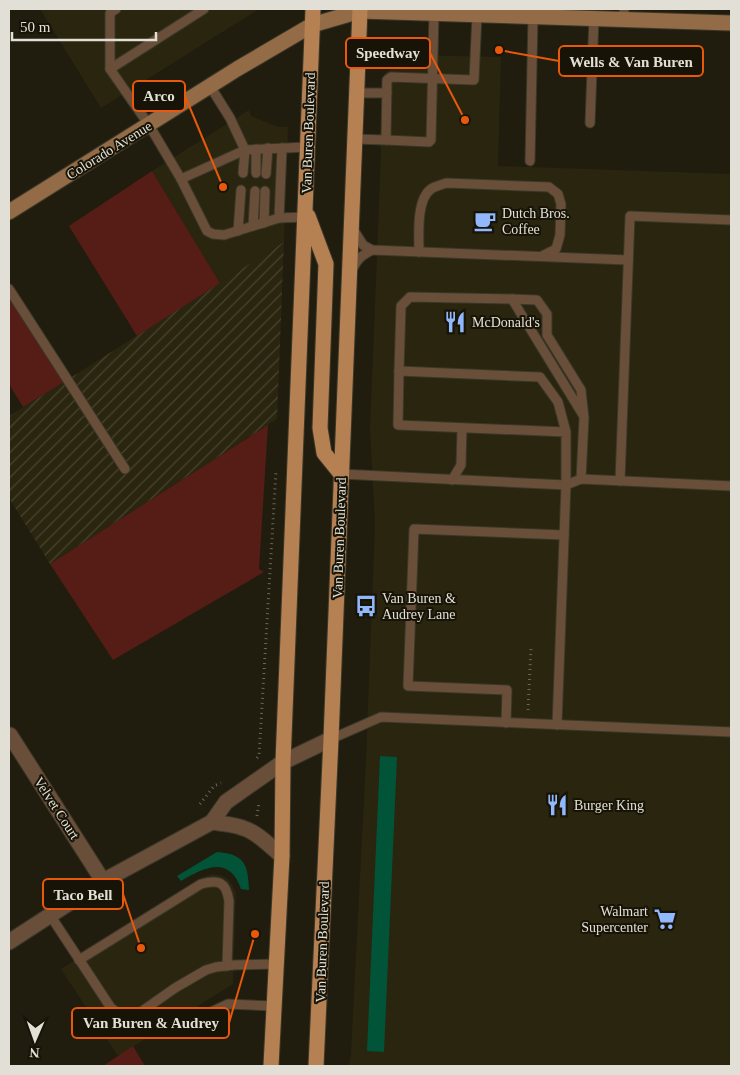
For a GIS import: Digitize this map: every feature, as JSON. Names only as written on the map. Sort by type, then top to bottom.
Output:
[{"type":"main road","name":"Van Buren Boulevard","points":[[271,1066],[282,856],[283,762],[313,9]]},
{"type":"main road","name":"Van Buren Boulevard","points":[[316,1066],[360,10]]},
{"type":"main road","name":"Colorado Avenue","points":[[9,212],[210,86],[312,26],[360,10],[533,16],[562,13],[594,18],[624,14],[731,23]]},
{"type":"main road","points":[[305,213],[326,264],[320,428],[324,453],[342,474]]},
{"type":"street","name":"Velvet Court","points":[[10,735],[103,881]]},
{"type":"street","points":[[9,942],[103,881],[212,822],[226,802],[283,762],[331,739]]},
{"type":"street","points":[[212,822],[244,828],[255,834],[282,856]]},
{"type":"lane","points":[[110,69],[204,9]]},
{"type":"lane","points":[[111,10],[110,69],[149,125],[181,179],[207,231],[213,234],[224,235],[279,218],[305,213]]},
{"type":"lane","points":[[354,139],[429,142],[431,140],[434,13]]},
{"type":"lane","points":[[386,140],[387,80],[391,77],[474,80],[476,15]]},
{"type":"lane","points":[[530,161],[533,16]]},
{"type":"lane","points":[[590,123],[594,18]]},
{"type":"lane","points":[[210,86],[230,118],[245,150],[243,173]]},
{"type":"lane","points":[[356,92],[387,93]]},
{"type":"lane","points":[[181,179],[245,150],[307,147]]},
{"type":"lane","points":[[266,174],[268,148]]},
{"type":"lane","points":[[279,218],[282,148]]},
{"type":"lane","points":[[256,149],[256,173]]},
{"type":"lane","points":[[419,252],[420,213],[424,197],[431,188],[446,183],[549,187],[558,194],[561,204],[560,235],[556,249],[541,256]]},
{"type":"lane","points":[[238,230],[241,190]]},
{"type":"lane","points":[[254,226],[255,191]]},
{"type":"lane","points":[[264,223],[265,191]]},
{"type":"lane","points":[[620,481],[630,216],[731,220]]},
{"type":"lane","points":[[352,226],[363,245],[372,250],[628,260]]},
{"type":"lane","points":[[349,277],[357,260],[372,250]]},
{"type":"lane","points":[[9,289],[125,469]]},
{"type":"lane","points":[[566,432],[398,425],[401,306],[410,297],[537,300],[547,314],[547,335],[581,390],[584,418],[581,479]]},
{"type":"lane","points":[[512,299],[584,418]]},
{"type":"lane","points":[[399,371],[540,377],[558,402],[566,432],[566,486],[557,725]]},
{"type":"lane","points":[[452,480],[461,464],[462,428]]},
{"type":"lane","points":[[342,474],[566,486],[581,479],[731,486]]},
{"type":"lane","points":[[506,723],[507,690],[408,686],[414,529],[564,535]]},
{"type":"lane","points":[[331,739],[381,717],[731,732]]},
{"type":"lane","points":[[79,960],[201,884],[210,881],[223,885],[227,890],[229,900],[227,966]]},
{"type":"lane","points":[[50,915],[111,1008],[127,1016],[138,1014],[175,988],[206,970],[227,966],[276,964]]},
{"type":"lane","points":[[211,1012],[228,1004],[274,1006]]},
{"type":"path","points":[[252,763],[259,756],[276,464]]},
{"type":"path","points":[[527,724],[531,648]]},
{"type":"path","points":[[200,804],[214,786],[222,782]]},
{"type":"shaded area","points":[[40,9],[259,9],[101,108]]},
{"type":"shaded area","points":[[404,55],[501,57],[498,166],[731,174],[731,1066],[349,1066],[366,760],[375,523],[370,429],[380,140],[384,74],[397,65]]},
{"type":"shaded area","points":[[249,110],[251,116],[278,127],[288,127],[284,242],[220,283],[152,171]]},
{"type":"shaded area","points":[[152,171],[220,283],[137,336],[69,226]]},
{"type":"shaded area","points":[[284,242],[277,419],[50,564],[9,498],[9,416]]},
{"type":"shaded area","points":[[9,295],[64,382],[23,407],[9,384]]},
{"type":"shaded area","points":[[268,425],[259,569],[264,572],[113,660],[50,564]]},
{"type":"shaded area","points":[[380,756],[397,757],[384,1052],[367,1051]]},
{"type":"shaded area","points":[[217,852],[234,855],[243,862],[248,874],[249,890],[241,889],[230,871],[223,868],[207,868],[181,881],[177,876]]},
{"type":"shaded area","points":[[212,874],[228,879],[236,893],[233,984],[118,1056],[61,969],[202,877]]},
{"type":"shaded area","points":[[133,1046],[145,1066],[103,1066]]},
{"type":"place","name":"Wells & Van Buren","points":[[499,50]]},
{"type":"place","name":"Speedway","points":[[465,120]]},
{"type":"place","name":"Arco","points":[[223,187]]},
{"type":"place","name":"Dutch Bros. Coffee","points":[[485,221]]},
{"type":"place","name":"McDonald's","points":[[455,322]]},
{"type":"place","name":"Van Buren & Audrey Lane","points":[[366,606]]},
{"type":"place","name":"Burger King","points":[[557,805]]},
{"type":"place","name":"Walmart Supercenter","points":[[665,919]]},
{"type":"place","name":"Van Buren & Audrey","points":[[255,934]]},
{"type":"place","name":"Taco Bell","points":[[141,948]]}]
